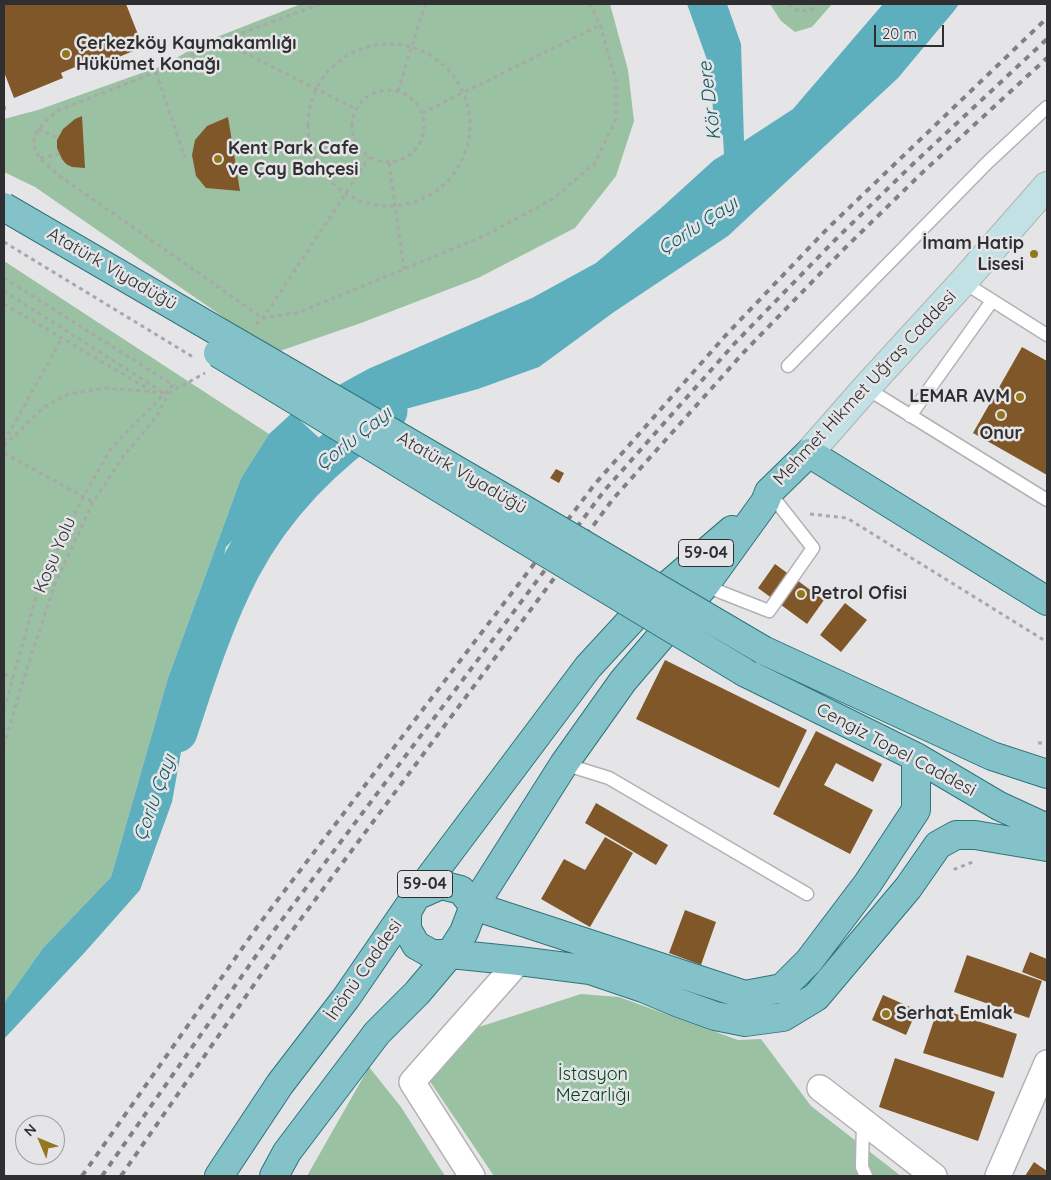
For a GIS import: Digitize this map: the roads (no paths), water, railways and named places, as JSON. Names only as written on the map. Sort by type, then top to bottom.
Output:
[{"type":"main road","name":"Mehmet Hikmet Uğraş Caddesi","points":[[647,603],[767,497],[963,282],[1047,186]]},
{"type":"main road","name":"Atatürk Viyadüğü","points":[[4,207],[763,650]]},
{"type":"main road","name":"Atatürk Viyadüğü","points":[[4,221],[744,672]]},
{"type":"main road","points":[[808,453],[1047,602]]},
{"type":"main road","name":"Mehmet Hikmet Uğraş Caddesi","points":[[564,764],[623,681],[705,585],[767,497]]},
{"type":"main road","name":"İnönü Caddesi","points":[[219,1176],[280,1084],[346,998],[416,896],[588,667],[647,603]]},
{"type":"main road","name":"Cengiz Topel Caddesi","points":[[763,650],[992,756],[1047,774]]},
{"type":"main road","name":"Cengiz Topel Caddesi","points":[[744,672],[916,758],[999,806],[1047,828]]},
{"type":"main road","points":[[916,758],[916,810],[868,883],[809,961],[782,988],[745,995],[474,906],[461,890],[441,885],[416,896],[407,912],[408,929],[416,945],[432,954],[450,954],[590,970],[715,1016],[745,1022],[783,1017],[816,997],[908,888],[938,845],[956,835],[975,835],[1047,847]]},
{"type":"main road","name":"59-04","points":[[474,906],[564,764]]},
{"type":"main road","points":[[274,1176],[288,1152],[377,1033],[417,993],[450,954],[464,932],[474,906]]},
{"type":"street","points":[[472,1176],[412,1082],[519,961]]},
{"type":"street","points":[[998,1176],[1047,1066]]},
{"type":"street","points":[[820,1088],[934,1176]]},
{"type":"lane","points":[[788,366],[988,162],[1047,107]]},
{"type":"lane","points":[[963,282],[1047,335]]},
{"type":"lane","points":[[910,416],[992,301]]},
{"type":"lane","points":[[866,388],[1047,500]]},
{"type":"lane","points":[[705,585],[769,611],[813,548],[788,517],[767,497]]},
{"type":"lane","points":[[564,764],[609,778],[807,894]]},
{"type":"lane","points":[[863,1121],[862,1167],[866,1176]]},
{"type":"water","points":[[687,4],[727,4],[741,44],[744,141],[793,109],[883,4],[959,4],[898,78],[728,236],[614,312],[539,367],[478,389],[384,415],[339,385],[368,369],[532,298],[596,263],[714,160],[724,154],[723,136],[714,124],[710,68]]},
{"type":"water","points":[[292,413],[326,444],[226,547],[192,691],[172,802],[140,890],[4,1039],[4,1003],[43,948],[111,877],[168,678],[241,478],[269,434]]},
{"type":"waterway","name":"Çorlu Çayı","points":[[177,732],[213,628],[230,588],[240,568],[269,522],[323,461],[387,411]]},
{"type":"railway","points":[[82,1176],[260,923],[595,484],[726,335],[827,229],[1047,18]]},
{"type":"railway","points":[[102,1176],[272,933],[604,491],[735,343],[836,239],[1047,39]]},
{"type":"railway","points":[[121,1176],[283,943],[613,499],[744,352],[845,248],[924,171],[1047,58]]},
{"type":"place","name":"Çerkezköy Kaymakamlığı Hükümet Konağı","points":[[66,54]]},
{"type":"place","name":"Kent Park Cafe ve Çay Bahçesi","points":[[218,159]]},
{"type":"place","name":"İmam Hatip Lisesi","points":[[1034,254]]},
{"type":"place","name":"LEMAR AVM","points":[[1020,397]]},
{"type":"place","name":"Onur","points":[[1001,415]]},
{"type":"place","name":"Petrol Ofisi","points":[[801,594]]},
{"type":"place","name":"Serhat Emlak","points":[[886,1014]]},
{"type":"water label","name":"Kör Dere","points":[[710,101]]},
{"type":"park label","name":"İstasyon Mezarlığı","points":[[593,1085]]}]
